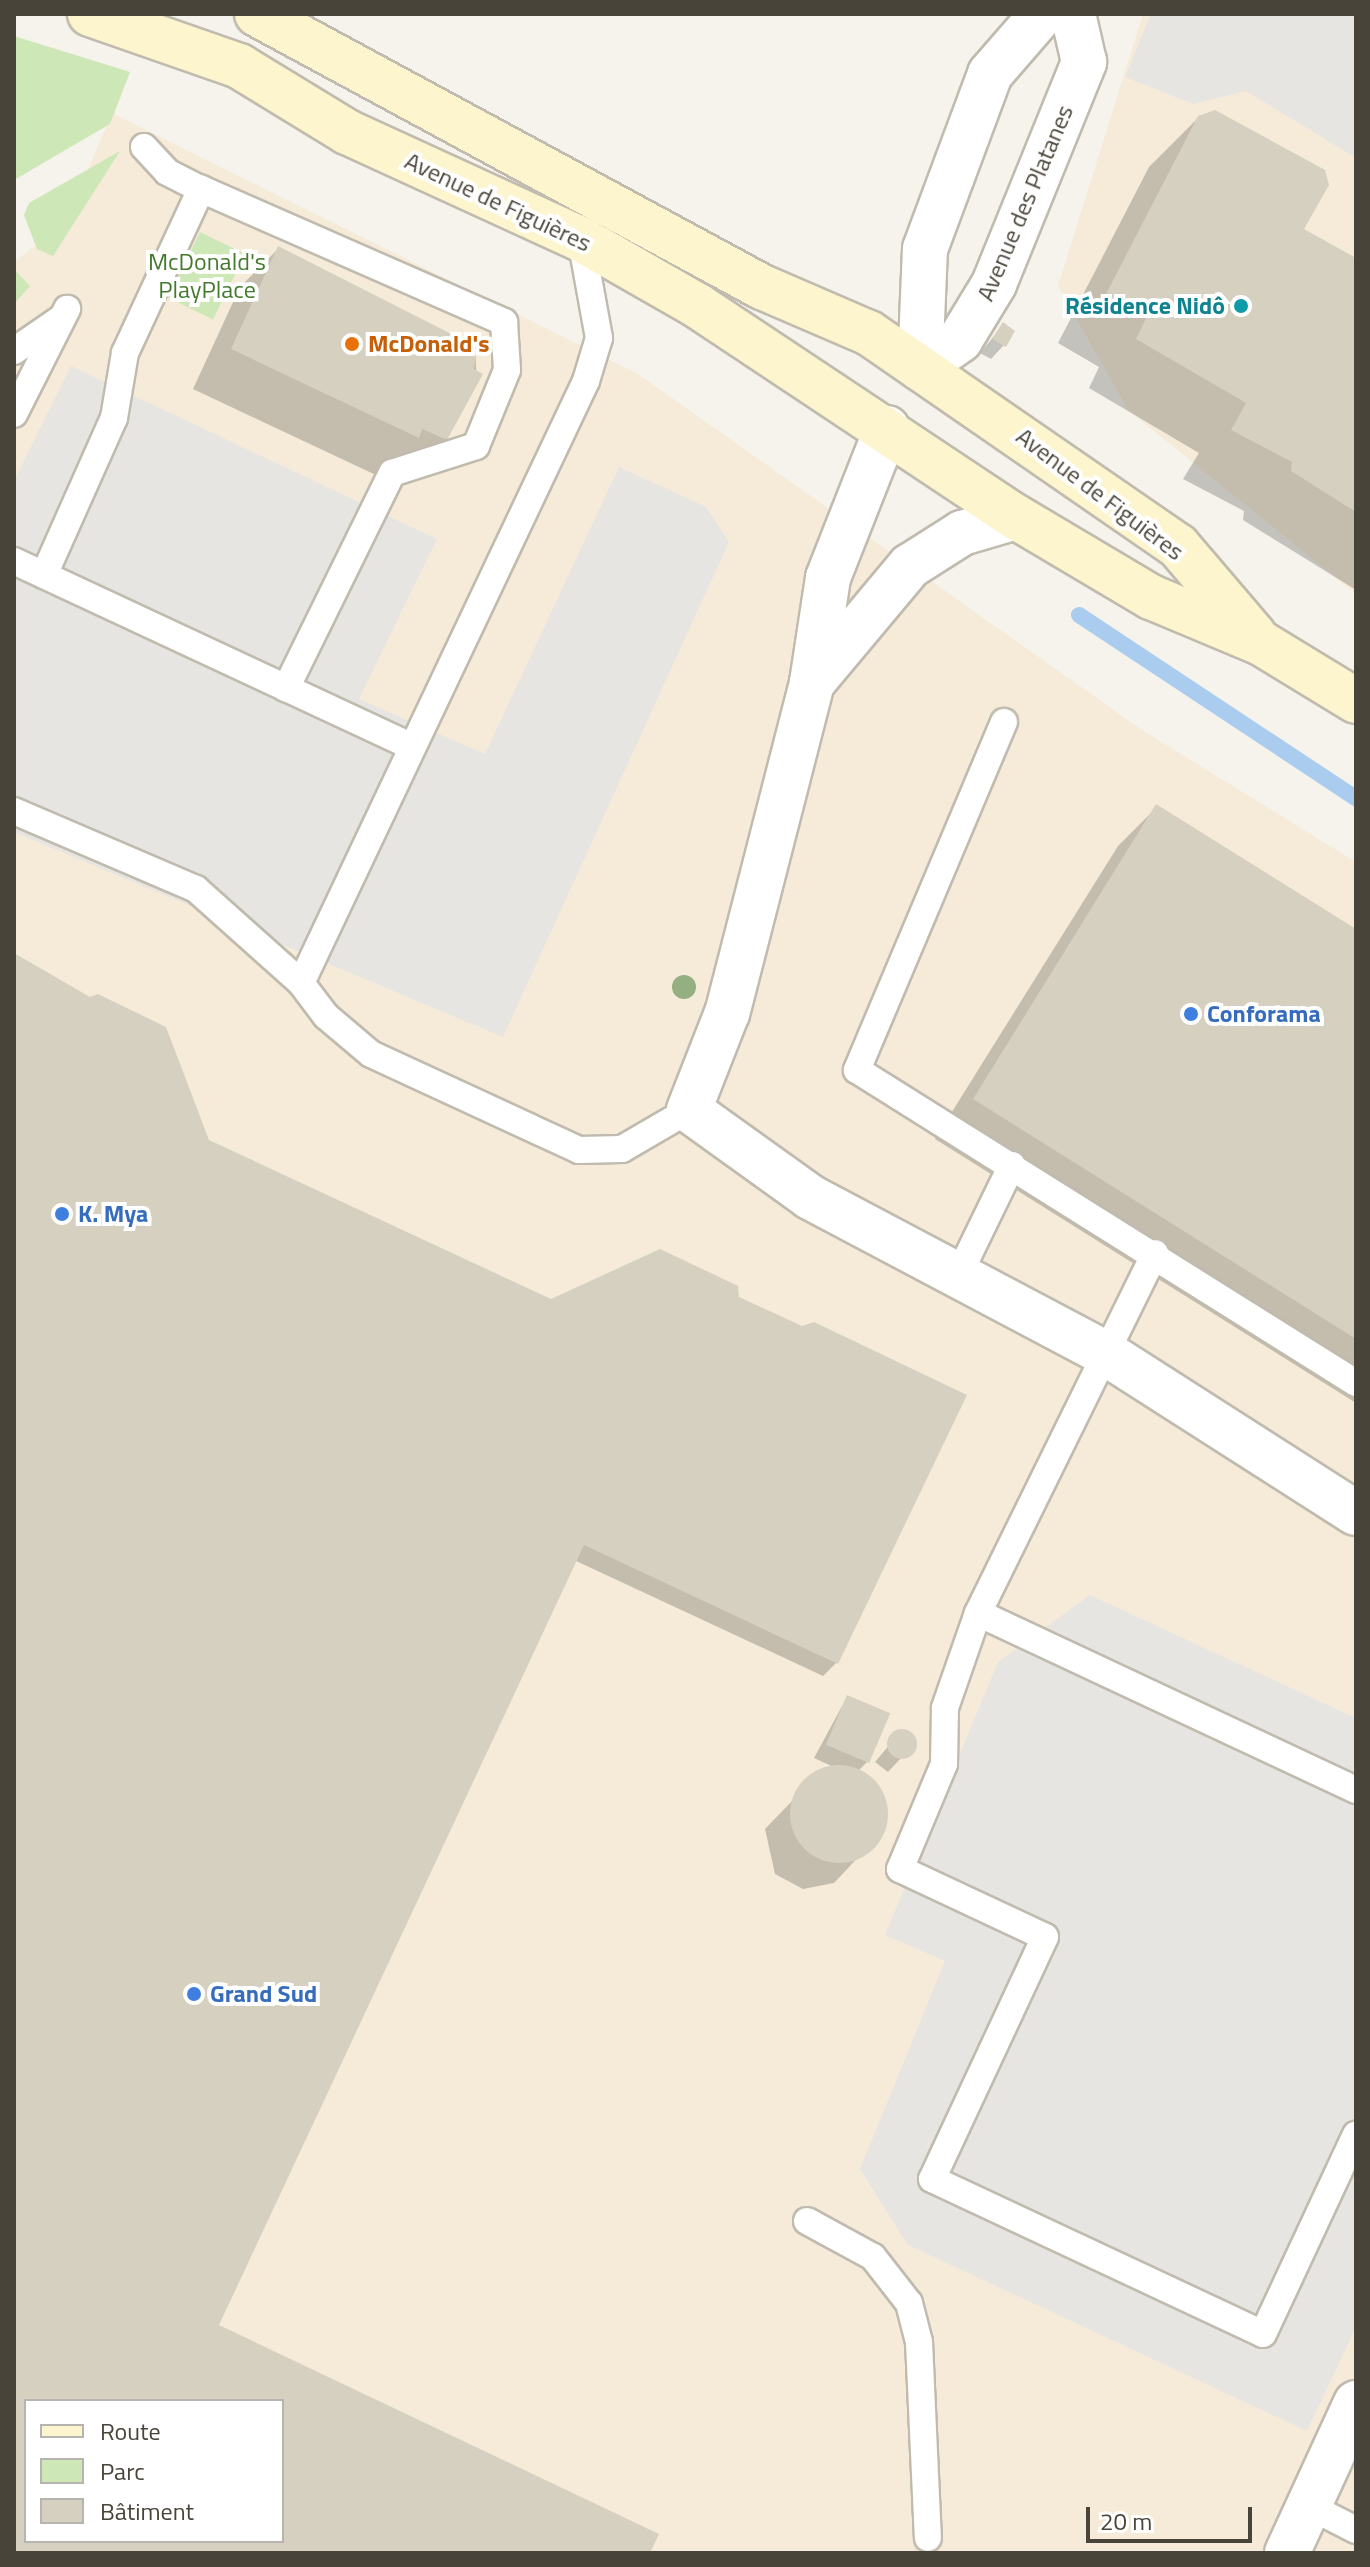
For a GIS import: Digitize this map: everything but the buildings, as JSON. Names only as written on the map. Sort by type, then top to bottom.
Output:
[{"type":"main road","name":"Avenue de Figuières","points":[[259,15],[762,287],[869,333],[1178,546],[1261,643]]},
{"type":"main road","name":"Avenue de Figuières","points":[[103,17],[239,66],[347,132],[581,239],[887,428],[1016,517],[1151,597],[1261,643],[1356,701]]},
{"type":"main road","points":[[887,428],[920,368]]},
{"type":"street","points":[[920,368],[925,249],[990,74],[1042,14]]},
{"type":"street","name":"Avenue des Platanes","points":[[920,368],[960,340],[994,284],[1084,62],[1073,14]]},
{"type":"street","points":[[887,428],[828,578],[812,683],[727,1013],[689,1110],[810,1197],[960,1272],[1107,1354],[1356,1513]]},
{"type":"street","points":[[812,683],[910,566],[962,533],[1016,517]]},
{"type":"street","points":[[1287,2553],[1356,2403]]},
{"type":"lane","points":[[144,147],[167,172],[201,189],[504,322],[507,370],[476,446],[392,473],[286,688]]},
{"type":"lane","points":[[44,575],[114,418],[125,353],[201,189]]},
{"type":"lane","points":[[301,983],[410,746],[586,381],[599,338],[581,239]]},
{"type":"lane","points":[[14,351],[65,313],[14,414]]},
{"type":"lane","points":[[14,561],[410,746]]},
{"type":"lane","points":[[1004,722],[857,1070],[1155,1253],[1356,1383]]},
{"type":"lane","points":[[14,811],[196,889],[301,983],[326,1016],[371,1054],[579,1150],[622,1149],[689,1110]]},
{"type":"lane","points":[[960,1272],[1012,1165]]},
{"type":"lane","points":[[1155,1253],[978,1613],[948,1693],[944,1764],[900,1869],[1045,1937],[932,2179],[1263,2334],[1356,2135]]},
{"type":"lane","points":[[978,1613],[1356,1790]]},
{"type":"lane","points":[[807,2221],[873,2257],[909,2303],[919,2342],[928,2538]]},
{"type":"lane","points":[[1309,2506],[1356,2530]]},
{"type":"shaded area","points":[[1143,14],[1356,14],[1356,594],[1128,410],[1058,286]]},
{"type":"shaded area","points":[[1151,14],[1356,14],[1356,158],[1246,91],[1193,104],[1125,77]]},
{"type":"shaded area","points":[[112,113],[638,374],[1142,730],[1356,862],[1356,2553],[14,2553],[14,262],[66,222]]},
{"type":"shaded area","points":[[71,366],[437,539],[359,699],[485,754],[619,467],[706,507],[729,542],[503,1037],[14,832],[14,481]]},
{"type":"shaded area","points":[[1090,1595],[1356,1718],[1356,2327],[1307,2431],[908,2245],[860,2169],[945,1961],[885,1935],[998,1662]]},
{"type":"green space","points":[[14,36],[130,72],[110,124],[14,180]]},
{"type":"green space","points":[[120,151],[53,256],[37,249],[24,215],[29,203]]},
{"type":"green space","name":"McDonald's PlayPlace","points":[[200,232],[245,254],[213,320],[168,298]]},
{"type":"green space","points":[[14,269],[30,286],[14,304]]},
{"type":"waterway","points":[[1079,615],[1356,798]]},
{"type":"place","name":"Résidence Nidô","points":[[1241,306]]},
{"type":"place","name":"McDonald's","points":[[352,344]]},
{"type":"place","name":"Conforama","points":[[1191,1014]]},
{"type":"place","name":"K. Mya","points":[[62,1214]]},
{"type":"place","name":"Grand Sud","points":[[194,1994]]}]
